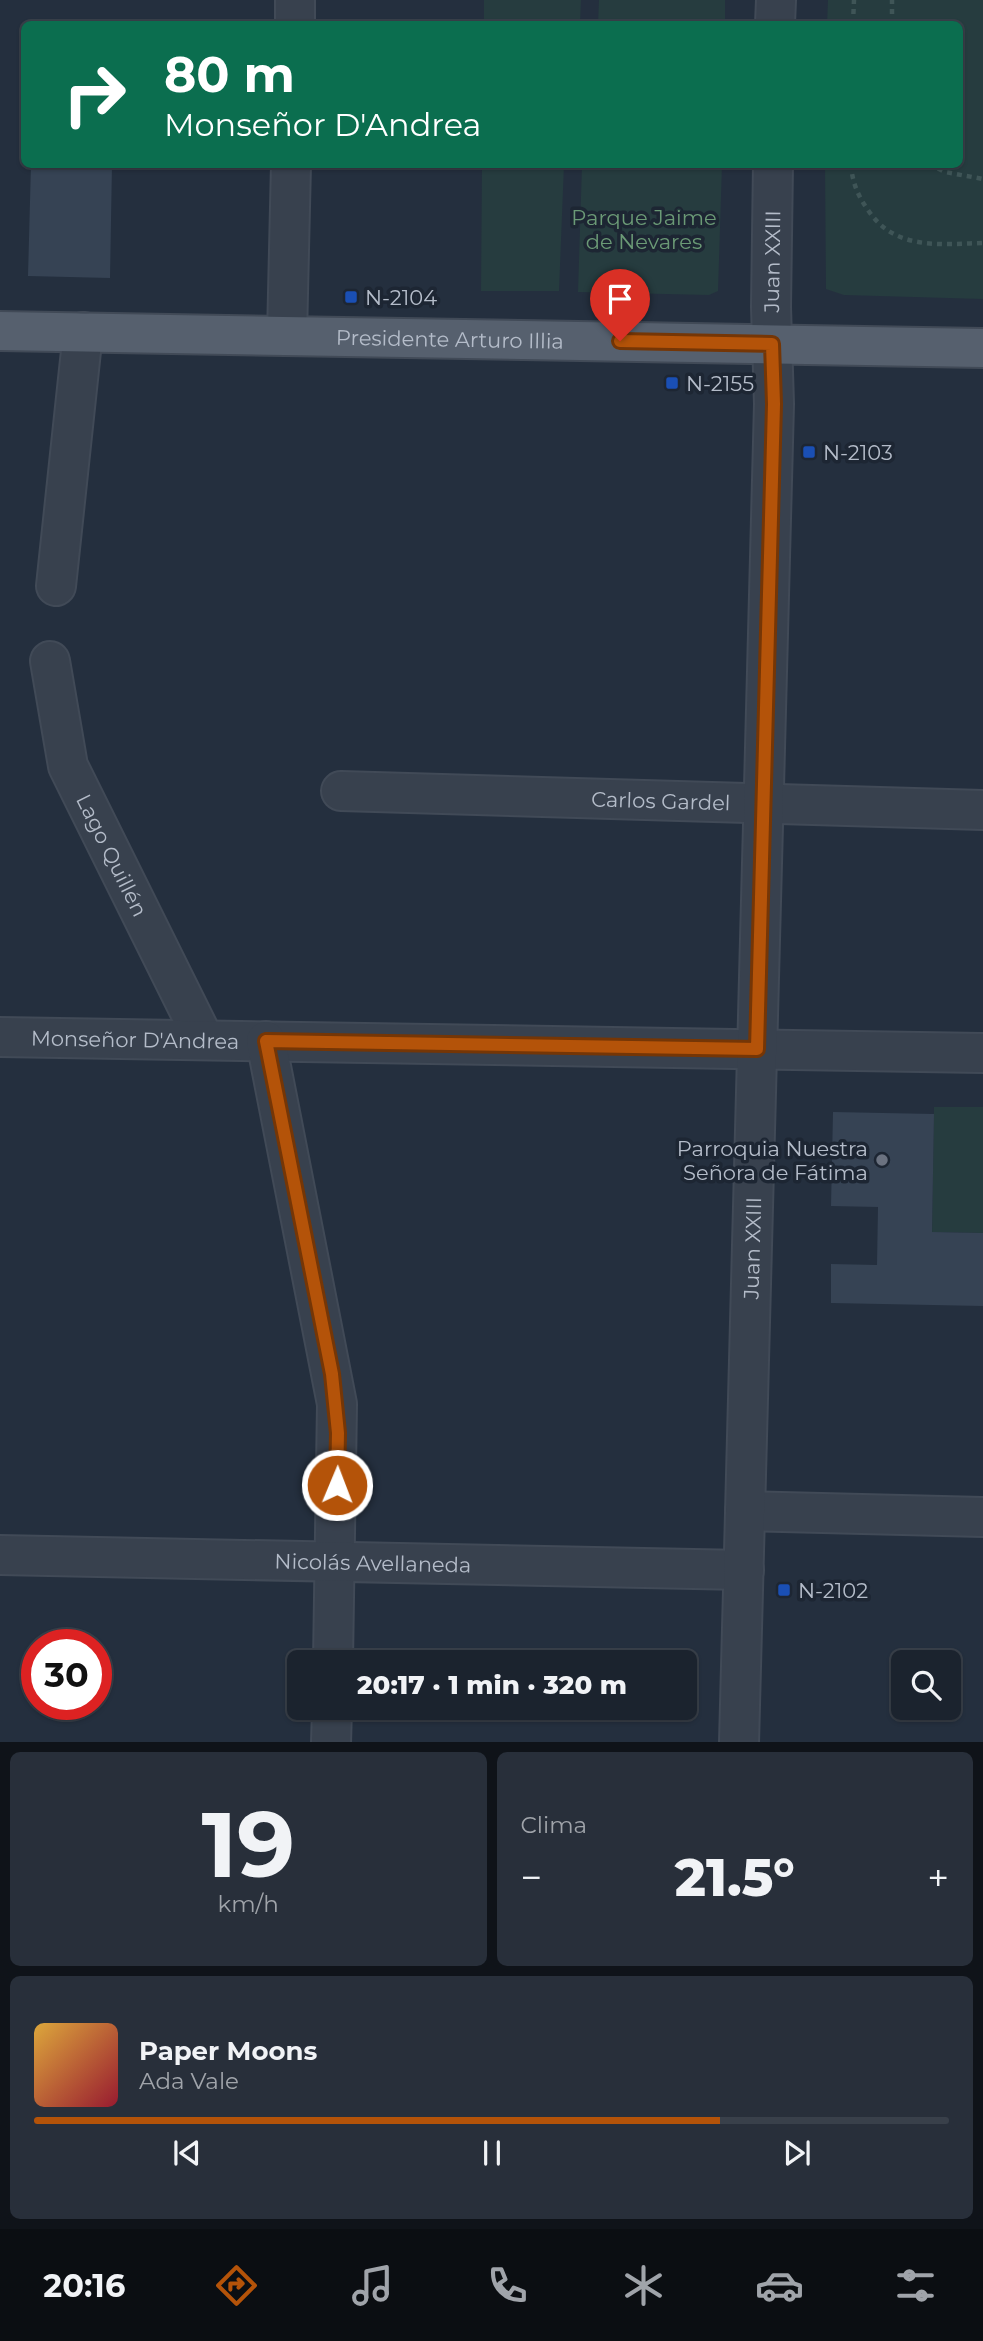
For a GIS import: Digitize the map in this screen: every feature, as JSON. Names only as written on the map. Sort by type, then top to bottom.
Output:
[{"type":"main road","name":"Presidente Arturo Illia","points":[[0,331],[983,348]]},
{"type":"street","points":[[295,0],[295,21]]},
{"type":"street","points":[[775,21],[776,0]]},
{"type":"street","points":[[287,336],[291,168]]},
{"type":"street","name":"Juan XXIII","points":[[739,1742],[774,404],[773,168]]},
{"type":"street","points":[[56,586],[83,332]]},
{"type":"street","name":"Lago Quillén","points":[[50,661],[68,766],[204,1040]]},
{"type":"street","name":"Carlos Gardel","points":[[341,791],[983,810]]},
{"type":"street","name":"Monseñor D'Andrea","points":[[0,1037],[983,1053]]},
{"type":"street","points":[[266,1041],[334,1384],[338,1433],[333,1650]]},
{"type":"street","points":[[745,1511],[983,1517]]},
{"type":"street","name":"Nicolás Avellaneda","points":[[0,1555],[744,1570]]},
{"type":"street","points":[[331,1742],[332,1720]]},
{"type":"path","points":[[853,21],[854,0]]},
{"type":"path","points":[[891,21],[892,0]]},
{"type":"path","points":[[852,168],[861,201],[890,233],[926,244],[983,243]]},
{"type":"path","points":[[937,168],[983,179]]},
{"type":"green space","points":[[484,0],[581,0],[580,21],[484,21]]},
{"type":"green space","points":[[599,0],[725,0],[725,21],[598,21]]},
{"type":"green space","points":[[828,0],[983,0],[983,299],[844,295],[826,289],[825,168],[963,168],[963,21],[827,21]]},
{"type":"green space","name":"Parque Jaime de Nevares","points":[[482,168],[564,168],[559,291],[481,291]]},
{"type":"green space","name":"Parque Jaime de Nevares","points":[[582,168],[722,168],[718,291],[709,295],[578,292]]},
{"type":"green space","points":[[934,1107],[983,1107],[983,1233],[932,1232]]},
{"type":"building","points":[[31,168],[112,168],[110,278],[28,276]]},
{"type":"building","name":"Parroquia Nuestra Señora de Fátima","points":[[833,1112],[934,1114],[932,1232],[983,1233],[983,1306],[831,1303],[831,1264],[877,1265],[878,1207],[831,1206]]},
{"type":"place","name":"N-2104","points":[[351,297]]},
{"type":"place","name":"N-2155","points":[[672,383]]},
{"type":"place","name":"N-2103","points":[[809,452]]},
{"type":"place","name":"Parroquia Nuestra Señora de Fátima","points":[[882,1160]]},
{"type":"place","name":"N-2102","points":[[784,1590]]},
{"type":"route","points":[[337,1485],[337,1404],[266,1041],[757,1049],[774,404],[772,344],[620,341]]}]
